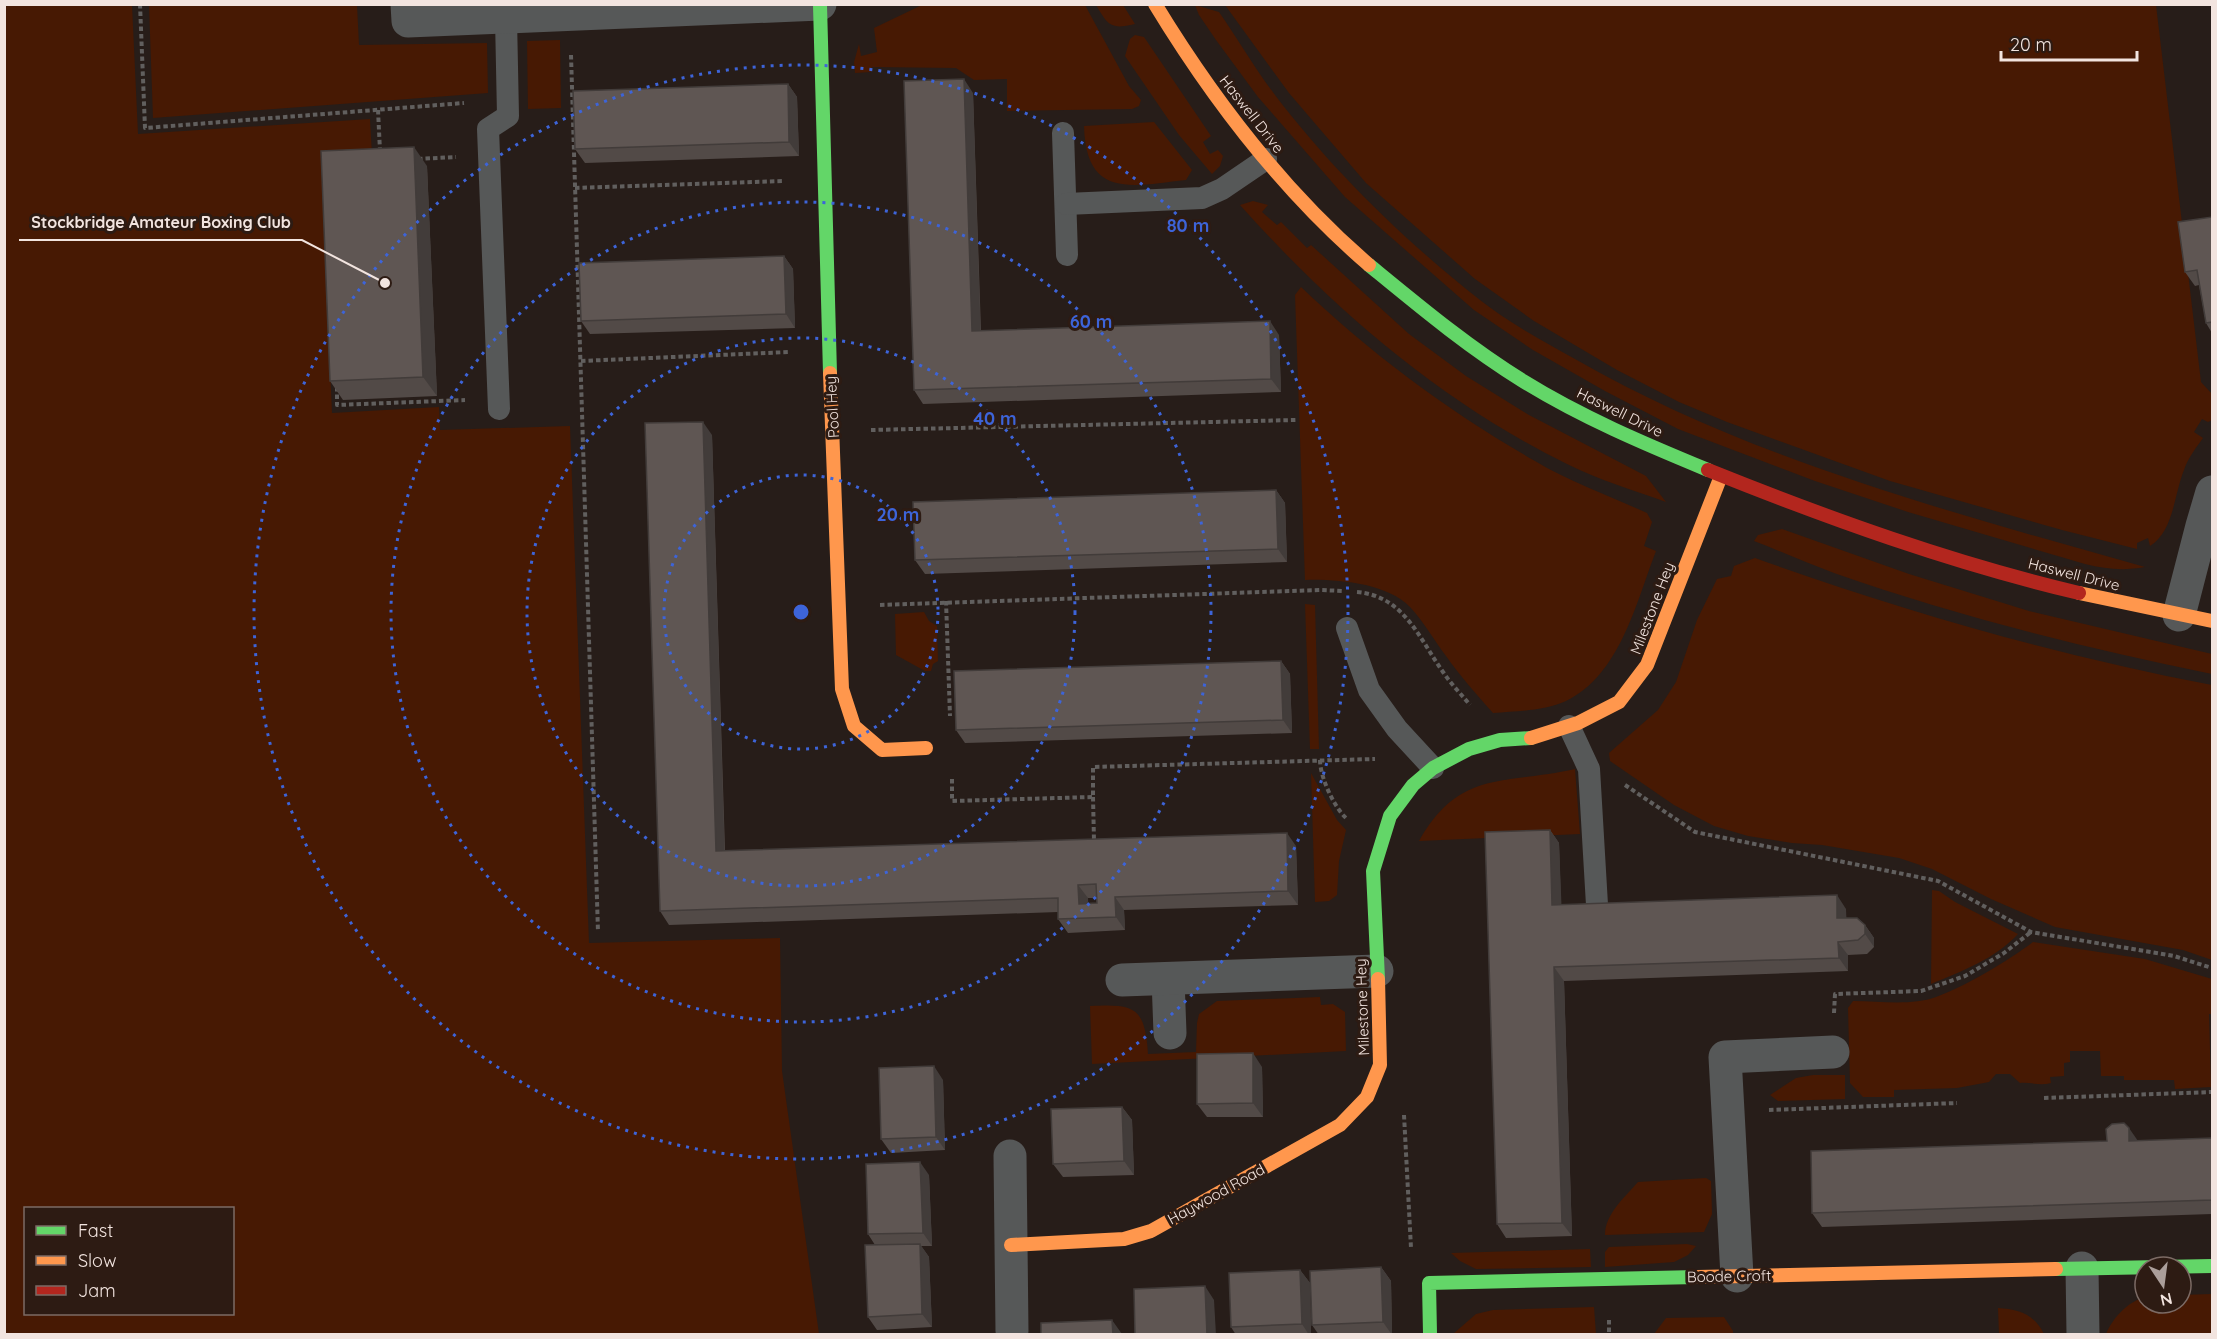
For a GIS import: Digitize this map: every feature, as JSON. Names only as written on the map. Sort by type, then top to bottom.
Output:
[{"type":"street","name":"Pool Hey","points":[[407,4],[408,21],[570,15],[653,8],[820,5],[829,351],[834,432],[842,689],[854,726],[882,750],[926,748]]},
{"type":"street","name":"Haswell Drive","points":[[1155,4],[1175,38],[1220,101],[1308,208],[1355,253],[1455,335],[1526,382],[1605,426],[1834,521],[1988,570],[2212,621]]},
{"type":"street","name":"Milestone Hey","points":[[1380,1065],[1373,871],[1390,816],[1413,785],[1433,768],[1469,749],[1500,740],[1538,737],[1569,726],[1619,702],[1647,665],[1721,476]]},
{"type":"street","points":[[2180,615],[2212,492]]},
{"type":"street","points":[[1122,980],[1377,971]]},
{"type":"street","points":[[1168,979],[1170,1033]]},
{"type":"street","points":[[1737,1276],[1725,1058],[1833,1052]]},
{"type":"street","name":"Haywood Road","points":[[1011,1245],[1124,1239],[1150,1231],[1340,1125],[1367,1097],[1380,1065]]},
{"type":"street","points":[[1010,1156],[1012,1331]]},
{"type":"street","name":"Boode Croft","points":[[1429,1283],[2212,1266]]},
{"type":"street","points":[[2082,1268],[2083,1335]]},
{"type":"street","points":[[1429,1283],[1430,1335]]},
{"type":"lane","points":[[499,404],[488,129],[508,116],[507,18]]},
{"type":"lane","points":[[1063,133],[1067,255]]},
{"type":"lane","points":[[1066,204],[1202,198],[1222,189],[1266,159]]},
{"type":"lane","points":[[1347,628],[1369,690],[1433,768]]},
{"type":"lane","points":[[1569,726],[1589,769],[1597,905]]},
{"type":"path","points":[[140,4],[145,128],[508,99]]},
{"type":"path","points":[[570,15],[598,932]]},
{"type":"path","points":[[378,110],[380,161]]},
{"type":"path","points":[[413,159],[489,155]]},
{"type":"path","points":[[575,188],[826,180]]},
{"type":"path","points":[[581,361],[829,351]]},
{"type":"path","points":[[337,382],[338,405],[499,404]]},
{"type":"path","points":[[834,432],[921,427],[1296,420]]},
{"type":"path","points":[[840,607],[946,601],[1321,590],[1361,592],[1383,598],[1399,609],[1444,674],[1500,740]]},
{"type":"path","points":[[946,601],[952,801],[1093,797]]},
{"type":"path","points":[[1094,848],[1093,767],[1388,759],[1409,741]]},
{"type":"path","points":[[926,748],[951,747]]},
{"type":"path","points":[[1320,760],[1320,771],[1340,813],[1355,826],[1383,837]]},
{"type":"path","points":[[1616,779],[1693,831],[1938,881],[2031,932],[2174,956],[2212,968]]},
{"type":"path","points":[[1833,1052],[1835,994],[1922,991],[1965,976],[2004,953],[2031,932]]},
{"type":"path","points":[[1375,1078],[1403,1087],[1411,1252],[1429,1283]]},
{"type":"path","points":[[2044,1098],[2212,1092]]},
{"type":"path","points":[[1729,1112],[1957,1103]]},
{"type":"shaded area","points":[[5,5],[132,5],[138,134],[370,119],[372,155],[321,159],[332,413],[439,407],[440,430],[570,426],[589,943],[780,938],[782,1071],[819,1334],[5,1334]]},
{"type":"shaded area","points":[[149,5],[357,5],[359,45],[487,43],[488,93],[153,118]]},
{"type":"shaded area","points":[[922,5],[1085,5],[1129,86],[1141,100],[1139,106],[1132,109],[1007,111],[1007,79],[974,80],[956,68],[872,67],[871,72],[855,73],[854,62],[859,44],[861,56],[877,52],[874,28]]},
{"type":"shaded area","points":[[1096,5],[1123,5],[1135,24],[1115,26],[1107,21]]},
{"type":"shaded area","points":[[1195,5],[1219,12],[1268,85],[1297,123],[1371,204],[1452,278],[1526,331],[1642,395],[1782,455],[1926,504],[2145,567],[2115,569],[2085,564],[1908,512],[1815,481],[1678,429],[1533,350],[1474,310],[1345,197],[1258,97],[1216,40]]},
{"type":"shaded area","points":[[1225,5],[2156,5],[2201,382],[2212,394],[2212,420],[2208,422],[2202,419],[2194,432],[2203,438],[2186,466],[2169,522],[2158,539],[2150,546],[2148,538],[2137,543],[2137,549],[2062,530],[1890,481],[1727,422],[1679,402],[1617,370],[1534,321],[1475,279],[1366,183],[1289,93]]},
{"type":"shaded area","points":[[1135,35],[1144,37],[1211,136],[1203,142],[1210,154],[1218,150],[1223,156],[1220,166],[1212,174],[1179,135],[1125,56],[1130,39]]},
{"type":"shaded area","points":[[560,40],[561,108],[528,109],[527,41]]},
{"type":"shaded area","points":[[1154,122],[1192,170],[1186,180],[1130,185],[1115,183],[1103,177],[1093,166],[1087,150],[1084,126]]},
{"type":"shaded area","points":[[1253,201],[1268,205],[1262,212],[1277,225],[1281,222],[1307,248],[1311,245],[1409,334],[1466,376],[1529,415],[1646,476],[1666,502],[1567,464],[1476,412],[1433,382],[1391,350],[1313,281],[1240,205]]},
{"type":"shaded area","points":[[1301,287],[1384,359],[1473,423],[1548,469],[1647,513],[1652,522],[1644,546],[1656,551],[1624,636],[1600,674],[1585,689],[1566,701],[1549,707],[1493,713],[1457,671],[1415,613],[1400,599],[1360,584],[1331,580],[1305,580],[1295,295]]},
{"type":"shaded area","points":[[1782,529],[1909,574],[2029,611],[2212,654],[2212,674],[2069,642],[1974,617],[1880,589],[1754,541],[1758,535]]},
{"type":"shaded area","points":[[1755,558],[1925,614],[2038,646],[2212,685],[2212,960],[2183,950],[2055,927],[1991,899],[1932,869],[1899,858],[1748,836],[1714,826],[1674,805],[1610,761],[1609,753],[1658,710],[1676,682],[1697,620],[1717,579],[1731,576],[1734,566]]},
{"type":"shaded area","points":[[1305,604],[1315,605],[1319,749],[1310,749]]},
{"type":"shaded area","points":[[924,612],[929,621],[937,626],[938,661],[933,664],[931,671],[925,671],[896,655],[895,614]]},
{"type":"shaded area","points":[[1575,769],[1580,834],[1419,841],[1435,818],[1451,801],[1468,790],[1506,780]]},
{"type":"shaded area","points":[[1311,773],[1337,820],[1346,830],[1339,861],[1337,895],[1329,901],[1315,902]]},
{"type":"shaded area","points":[[1932,890],[1939,891],[1955,902],[2018,934],[1989,957],[1931,984]]},
{"type":"shaded area","points":[[2033,942],[2145,959],[2212,979],[2212,1014],[2209,1014],[2211,1087],[2175,1089],[2174,1080],[2124,1080],[2124,1076],[2101,1076],[2100,1051],[2070,1051],[2070,1062],[2064,1063],[2064,1076],[2050,1077],[2051,1083],[2047,1084],[2020,1083],[2010,1074],[1996,1074],[1989,1082],[1957,1088],[1894,1090],[1894,1097],[1863,1097],[1850,1083],[1848,1008],[1853,1001],[1906,1002],[1936,997],[1986,972]]},
{"type":"shaded area","points":[[1320,997],[1321,1005],[1333,1004],[1345,1012],[1346,1051],[1092,1064],[1090,1006],[1117,1006],[1134,1011],[1144,1026],[1148,1054],[1196,1052],[1199,1014],[1217,1001]]},
{"type":"shaded area","points":[[1813,1075],[1845,1075],[1845,1099],[1778,1101],[1770,1095],[1796,1078]]},
{"type":"shaded area","points":[[1706,1178],[1711,1181],[1712,1214],[1704,1232],[1605,1235],[1612,1213],[1638,1182]]},
{"type":"shaded area","points":[[1687,1244],[1696,1246],[1688,1255],[1674,1262],[1605,1267],[1605,1252],[1609,1247]]},
{"type":"shaded area","points":[[1590,1249],[1591,1267],[1476,1269],[1460,1261],[1451,1253]]},
{"type":"shaded area","points":[[2212,1294],[2212,1334],[2106,1334],[2121,1311],[2133,1302],[2133,1315],[2193,1315],[2193,1295]]},
{"type":"shaded area","points":[[1594,1307],[1596,1334],[1453,1334],[1476,1314],[1493,1310]]},
{"type":"shaded area","points":[[1998,1308],[2026,1314],[2036,1322],[2044,1334],[1999,1334]]},
{"type":"shaded area","points":[[1724,1317],[1733,1334],[1654,1334],[1666,1318]]},
{"type":"building","points":[[964,79],[972,331],[1270,321],[1271,379],[914,390],[904,81]]},
{"type":"building","points":[[788,84],[789,142],[575,149],[573,91]]},
{"type":"building","points":[[414,147],[423,377],[330,381],[321,151]]},
{"type":"building","points":[[2212,217],[2212,322],[2206,323],[2197,270],[2185,272],[2178,222]]},
{"type":"building","points":[[784,256],[786,314],[581,321],[579,263]]},
{"type":"building","points":[[703,422],[716,851],[1287,833],[1288,891],[1115,897],[1116,917],[1058,919],[1058,898],[660,911],[645,423]],"holes":[[[1096,884],[1097,903],[1079,904],[1078,885]]]},
{"type":"building","points":[[1276,490],[1278,549],[915,560],[913,502]]},
{"type":"building","points":[[1281,661],[1283,720],[956,730],[954,671]]},
{"type":"building","points":[[1550,830],[1552,905],[1837,895],[1837,918],[1857,918],[1865,925],[1865,934],[1858,940],[1838,942],[1839,958],[1554,967],[1562,1223],[1497,1224],[1485,832]]},
{"type":"building","points":[[1253,1053],[1253,1103],[1197,1104],[1197,1054]]},
{"type":"building","points":[[934,1066],[936,1137],[881,1139],[879,1068]]},
{"type":"building","points":[[1122,1107],[1124,1161],[1053,1164],[1051,1109]]},
{"type":"building","points":[[2124,1123],[2129,1128],[2129,1141],[2212,1138],[2212,1200],[1812,1213],[1811,1151],[2107,1141],[2106,1129],[2112,1124]]},
{"type":"building","points":[[920,1162],[923,1233],[868,1234],[866,1164]]},
{"type":"building","points":[[920,1244],[922,1314],[868,1317],[865,1245]]},
{"type":"building","points":[[1381,1267],[1383,1322],[1312,1325],[1310,1271]]},
{"type":"building","points":[[1300,1270],[1302,1324],[1231,1327],[1229,1273]]},
{"type":"building","points":[[1205,1286],[1207,1335],[1135,1335],[1134,1289]]},
{"type":"building","points":[[1112,1320],[1113,1335],[1041,1335],[1041,1323]]},
{"type":"traffic: fast","points":[[820,5],[830,373]]},
{"type":"traffic: fast","points":[[1369,265],[1463,340],[1523,381],[1590,418],[1708,470]]},
{"type":"traffic: fast","points":[[1378,979],[1373,871],[1390,816],[1413,785],[1433,768],[1469,749],[1500,740],[1531,738]]},
{"type":"traffic: fast","points":[[2056,1269],[2212,1266]]},
{"type":"traffic: fast","points":[[1430,1334],[1429,1283],[1697,1277]]},
{"type":"traffic: slow","points":[[1155,4],[1201,75],[1252,143],[1308,207],[1369,265]]},
{"type":"traffic: slow","points":[[830,373],[842,689],[854,726],[882,750],[926,748]]},
{"type":"traffic: slow","points":[[1531,738],[1578,723],[1619,702],[1647,665],[1721,476]]},
{"type":"traffic: slow","points":[[2079,593],[2212,621]]},
{"type":"traffic: slow","points":[[1011,1245],[1124,1239],[1151,1231],[1340,1125],[1367,1097],[1380,1065],[1378,979]]},
{"type":"traffic: slow","points":[[1697,1277],[2056,1269]]},
{"type":"traffic: jam","points":[[1708,470],[1892,539],[1985,568],[2079,593]]},
{"type":"place","name":"Stockbridge Amateur Boxing Club","points":[[385,283]]}]
